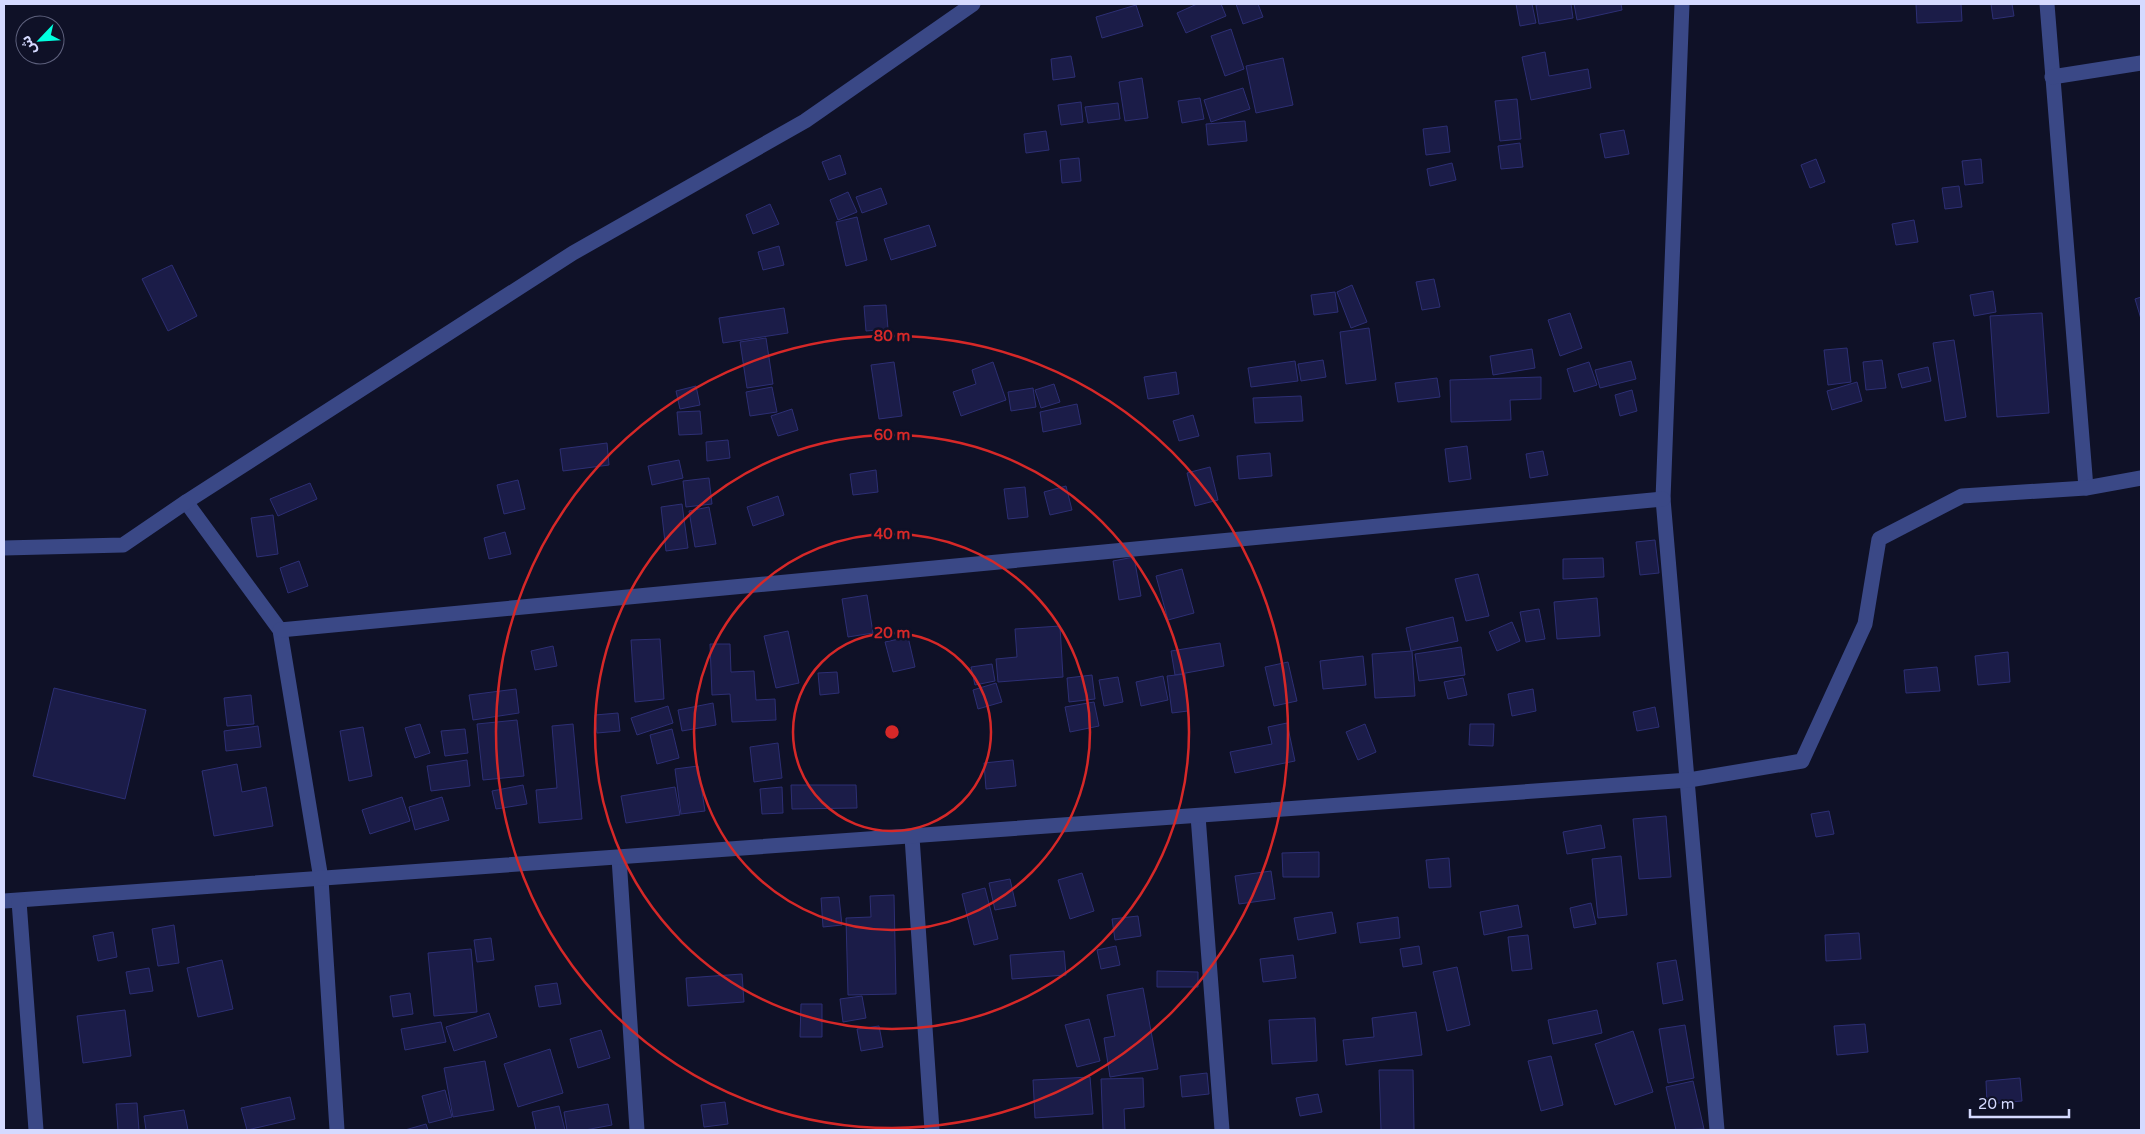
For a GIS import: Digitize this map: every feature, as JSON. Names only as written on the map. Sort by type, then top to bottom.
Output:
[{"type":"street","points":[[4,548],[123,545],[186,502],[573,253],[805,121],[974,4]]},
{"type":"street","points":[[1682,4],[1663,499],[1689,780],[1718,1130]]},
{"type":"street","points":[[2047,4],[2086,488]]},
{"type":"street","points":[[2052,77],[2141,63]]},
{"type":"street","points":[[4,901],[1689,780],[1802,761],[1866,624],[1879,539],[1962,496],[2086,488],[2141,478]]},
{"type":"street","points":[[280,630],[1663,499]]},
{"type":"street","points":[[186,502],[280,630],[320,879],[337,1130]]},
{"type":"street","points":[[1198,816],[1222,1130]]},
{"type":"street","points":[[912,837],[932,1130]]},
{"type":"street","points":[[619,858],[637,1130]]},
{"type":"street","points":[[20,901],[36,1130]]},
{"type":"building","points":[[1197,4],[1221,4],[1226,16],[1186,33],[1177,13]]},
{"type":"building","points":[[1236,4],[1258,4],[1263,17],[1243,24]]},
{"type":"building","points":[[1516,4],[1532,4],[1536,23],[1520,26]]},
{"type":"building","points":[[1571,4],[1573,18],[1539,24],[1536,5]]},
{"type":"building","points":[[1574,4],[1621,4],[1622,10],[1577,20]]},
{"type":"building","points":[[1916,4],[1961,4],[1962,21],[1917,23]]},
{"type":"building","points":[[1991,4],[2012,4],[2014,16],[1993,19]]},
{"type":"building","points":[[1136,5],[1143,26],[1102,38],[1096,17]]},
{"type":"building","points":[[1231,29],[1244,69],[1225,76],[1211,36]]},
{"type":"building","points":[[1545,52],[1549,76],[1588,69],[1591,88],[1531,100],[1522,57]]},
{"type":"building","points":[[1071,56],[1075,77],[1053,80],[1051,59]]},
{"type":"building","points":[[1283,58],[1293,105],[1256,113],[1246,66]]},
{"type":"building","points":[[1142,78],[1148,118],[1125,121],[1119,82]]},
{"type":"building","points":[[1243,88],[1250,109],[1211,122],[1204,100]]},
{"type":"building","points":[[1200,98],[1204,119],[1182,123],[1178,101]]},
{"type":"building","points":[[1517,99],[1521,139],[1500,141],[1495,101]]},
{"type":"building","points":[[1081,102],[1083,122],[1061,125],[1058,105]]},
{"type":"building","points":[[1118,103],[1120,119],[1088,123],[1085,107]]},
{"type":"building","points":[[1245,121],[1247,141],[1208,145],[1206,124]]},
{"type":"building","points":[[1447,126],[1450,152],[1426,155],[1423,129]]},
{"type":"building","points":[[1624,130],[1629,154],[1605,158],[1600,134]]},
{"type":"building","points":[[1046,131],[1049,150],[1026,153],[1024,134]]},
{"type":"building","points":[[1520,143],[1523,167],[1501,169],[1498,146]]},
{"type":"building","points":[[840,155],[846,174],[829,180],[822,162]]},
{"type":"building","points":[[1079,158],[1081,181],[1062,183],[1060,160]]},
{"type":"building","points":[[1816,159],[1825,182],[1810,188],[1801,165]]},
{"type":"building","points":[[1981,159],[1983,183],[1965,185],[1962,161]]},
{"type":"building","points":[[1452,163],[1456,180],[1430,186],[1427,169]]},
{"type":"building","points":[[1959,186],[1962,207],[1945,209],[1942,188]]},
{"type":"building","points":[[881,188],[887,204],[862,213],[856,197]]},
{"type":"building","points":[[848,192],[857,212],[838,220],[830,200]]},
{"type":"building","points":[[770,204],[779,224],[753,234],[746,215]]},
{"type":"building","points":[[857,217],[867,260],[846,266],[836,222]]},
{"type":"building","points":[[1914,220],[1918,242],[1896,245],[1892,224]]},
{"type":"building","points":[[929,225],[936,246],[891,260],[884,239]]},
{"type":"building","points":[[779,246],[784,265],[763,270],[758,252]]},
{"type":"building","points":[[172,265],[197,316],[168,331],[142,279]]},
{"type":"building","points":[[1434,279],[1440,307],[1422,310],[1416,282]]},
{"type":"building","points":[[1352,285],[1367,322],[1351,328],[1337,292]]},
{"type":"building","points":[[1993,291],[1996,312],[1974,316],[1970,295]]},
{"type":"building","points":[[1335,292],[1338,312],[1314,315],[1311,295]]},
{"type":"building","points":[[2141,297],[2141,319],[2135,299]]},
{"type":"building","points":[[886,305],[888,329],[866,331],[864,306]]},
{"type":"building","points":[[784,308],[788,333],[723,343],[719,318]]},
{"type":"building","points":[[1570,313],[1582,348],[1560,356],[1548,320]]},
{"type":"building","points":[[2042,313],[2049,413],[1997,417],[1990,316]]},
{"type":"building","points":[[1369,328],[1376,380],[1346,384],[1340,332]]},
{"type":"building","points":[[766,338],[773,384],[747,388],[740,342]]},
{"type":"building","points":[[1954,340],[1966,417],[1945,421],[1933,343]]},
{"type":"building","points":[[1847,348],[1851,382],[1828,385],[1824,350]]},
{"type":"building","points":[[1532,349],[1535,368],[1493,375],[1490,356]]},
{"type":"building","points":[[1323,360],[1326,377],[1301,381],[1298,364]]},
{"type":"building","points":[[1882,360],[1886,388],[1866,390],[1863,362]]},
{"type":"building","points":[[1295,361],[1298,381],[1251,387],[1248,368]]},
{"type":"building","points":[[1631,361],[1636,379],[1600,388],[1595,370]]},
{"type":"building","points":[[894,362],[902,416],[879,419],[871,365]]},
{"type":"building","points":[[993,362],[1006,400],[961,416],[953,392],[976,384],[972,370]]},
{"type":"building","points":[[1589,362],[1597,385],[1574,392],[1567,369]]},
{"type":"building","points":[[1928,367],[1931,381],[1902,388],[1898,374]]},
{"type":"building","points":[[1176,372],[1179,394],[1148,399],[1144,377]]},
{"type":"building","points":[[1541,377],[1541,399],[1510,400],[1511,420],[1451,422],[1450,380]]},
{"type":"building","points":[[1437,378],[1440,397],[1398,402],[1395,383]]},
{"type":"building","points":[[1857,382],[1862,401],[1832,410],[1827,391]]},
{"type":"building","points":[[1054,384],[1060,402],[1041,408],[1035,390]]},
{"type":"building","points":[[696,386],[700,405],[680,409],[676,391]]},
{"type":"building","points":[[772,387],[777,412],[750,416],[746,392]]},
{"type":"building","points":[[1033,388],[1036,407],[1011,411],[1008,392]]},
{"type":"building","points":[[1632,390],[1637,411],[1620,416],[1615,395]]},
{"type":"building","points":[[1301,396],[1303,421],[1255,423],[1253,398]]},
{"type":"building","points":[[1077,404],[1081,424],[1043,432],[1040,412]]},
{"type":"building","points":[[792,409],[798,430],[778,436],[771,416]]},
{"type":"building","points":[[700,411],[702,434],[679,435],[677,412]]},
{"type":"building","points":[[1193,415],[1199,436],[1179,441],[1173,421]]},
{"type":"building","points":[[728,440],[730,458],[707,461],[706,442]]},
{"type":"building","points":[[607,443],[609,465],[563,471],[560,449]]},
{"type":"building","points":[[1467,446],[1471,479],[1449,482],[1445,449]]},
{"type":"building","points":[[1543,451],[1548,475],[1530,478],[1526,454]]},
{"type":"building","points":[[1270,453],[1272,476],[1239,479],[1237,456]]},
{"type":"building","points":[[679,460],[683,478],[652,485],[648,466]]},
{"type":"building","points":[[1210,467],[1218,500],[1195,506],[1187,473]]},
{"type":"building","points":[[876,470],[878,492],[853,495],[850,474]]},
{"type":"building","points":[[709,478],[712,504],[686,507],[683,481]]},
{"type":"building","points":[[518,480],[525,509],[504,514],[497,485]]},
{"type":"building","points":[[310,483],[317,499],[278,516],[270,499]]},
{"type":"building","points":[[1066,486],[1072,510],[1050,515],[1044,492]]},
{"type":"building","points":[[1025,487],[1028,517],[1008,519],[1004,489]]},
{"type":"building","points":[[778,496],[784,515],[753,526],[747,507]]},
{"type":"building","points":[[682,504],[688,548],[666,551],[661,507]]},
{"type":"building","points":[[709,507],[716,544],[695,547],[689,511]]},
{"type":"building","points":[[273,515],[278,554],[257,557],[251,518]]},
{"type":"building","points":[[505,532],[511,554],[489,559],[484,538]]},
{"type":"building","points":[[1655,540],[1659,573],[1640,575],[1636,542]]},
{"type":"building","points":[[1134,557],[1141,596],[1119,600],[1113,561]]},
{"type":"building","points":[[1603,558],[1604,577],[1563,579],[1563,559]]},
{"type":"building","points":[[299,561],[308,586],[288,593],[280,568]]},
{"type":"building","points":[[1182,569],[1194,613],[1168,620],[1156,576]]},
{"type":"building","points":[[1478,574],[1489,616],[1466,621],[1455,579]]},
{"type":"building","points":[[867,595],[873,633],[848,637],[842,599]]},
{"type":"building","points":[[1597,598],[1600,636],[1557,639],[1554,602]]},
{"type":"building","points":[[1539,609],[1545,639],[1526,642],[1520,612]]},
{"type":"building","points":[[1453,617],[1458,641],[1411,651],[1406,628]]},
{"type":"building","points":[[1512,622],[1520,641],[1497,651],[1489,632]]},
{"type":"building","points":[[1060,626],[1063,677],[998,682],[996,659],[1017,657],[1015,629]]},
{"type":"building","points":[[788,631],[799,683],[776,688],[764,636]]},
{"type":"building","points":[[908,637],[915,667],[893,672],[885,642]]},
{"type":"building","points":[[660,639],[664,699],[635,702],[631,640]]},
{"type":"building","points":[[1220,643],[1224,666],[1175,675],[1171,651]]},
{"type":"building","points":[[710,644],[730,644],[731,672],[754,671],[756,700],[775,699],[776,720],[732,722],[730,694],[712,695]]},
{"type":"building","points":[[553,646],[557,666],[535,670],[531,651]]},
{"type":"building","points":[[1461,647],[1465,675],[1419,681],[1415,654]]},
{"type":"building","points":[[1412,651],[1415,696],[1375,698],[1372,654]]},
{"type":"building","points":[[2008,652],[2010,682],[1978,685],[1975,656]]},
{"type":"building","points":[[1363,656],[1366,685],[1323,689],[1320,661]]},
{"type":"building","points":[[1288,662],[1297,701],[1274,706],[1265,667]]},
{"type":"building","points":[[992,664],[995,681],[975,685],[971,667]]},
{"type":"building","points":[[1937,667],[1940,691],[1906,693],[1904,670]]},
{"type":"building","points":[[837,672],[839,693],[820,695],[818,673]]},
{"type":"building","points":[[1185,674],[1188,711],[1172,713],[1167,676]]},
{"type":"building","points":[[1092,675],[1095,699],[1069,702],[1067,678]]},
{"type":"building","points":[[1163,676],[1168,700],[1141,706],[1136,682]]},
{"type":"building","points":[[1118,677],[1123,702],[1104,706],[1099,680]]},
{"type":"building","points":[[1463,678],[1467,695],[1448,699],[1444,682]]},
{"type":"building","points":[[996,683],[1002,702],[978,709],[973,690]]},
{"type":"building","points":[[54,688],[146,710],[125,799],[33,776]]},
{"type":"building","points":[[516,689],[519,713],[473,720],[469,695]]},
{"type":"building","points":[[1533,689],[1536,711],[1512,716],[1508,694]]},
{"type":"building","points":[[251,695],[254,724],[227,726],[224,698]]},
{"type":"building","points":[[1094,702],[1099,726],[1070,732],[1065,707]]},
{"type":"building","points":[[713,703],[716,725],[682,731],[678,710]]},
{"type":"building","points":[[668,706],[673,723],[637,735],[631,718]]},
{"type":"building","points":[[1655,707],[1659,727],[1637,731],[1633,712]]},
{"type":"building","points":[[618,713],[620,731],[597,733],[595,715]]},
{"type":"building","points":[[517,720],[524,776],[483,780],[477,724]]},
{"type":"building","points":[[1287,723],[1295,761],[1235,773],[1230,752],[1272,744],[1268,727]]},
{"type":"building","points":[[420,724],[430,753],[415,758],[405,728]]},
{"type":"building","points":[[573,724],[582,819],[539,823],[536,790],[557,788],[552,726]]},
{"type":"building","points":[[1365,724],[1376,752],[1358,760],[1346,732]]},
{"type":"building","points":[[1470,724],[1494,724],[1493,746],[1469,745]]},
{"type":"building","points":[[258,726],[261,747],[226,751],[224,731]]},
{"type":"building","points":[[363,727],[372,776],[349,781],[340,731]]},
{"type":"building","points":[[465,729],[468,753],[445,756],[441,731]]},
{"type":"building","points":[[672,729],[679,758],[657,764],[650,735]]},
{"type":"building","points":[[778,743],[782,778],[754,782],[750,747]]},
{"type":"building","points":[[467,760],[470,786],[431,791],[427,766]]},
{"type":"building","points":[[1013,760],[1016,786],[986,789],[984,763]]},
{"type":"building","points":[[237,764],[242,792],[266,787],[273,826],[214,836],[202,771]]},
{"type":"building","points":[[698,766],[705,811],[681,814],[675,769]]},
{"type":"building","points":[[523,785],[527,804],[496,809],[492,791]]},
{"type":"building","points":[[791,785],[856,785],[857,808],[792,809]]},
{"type":"building","points":[[675,787],[680,815],[626,823],[621,796]]},
{"type":"building","points":[[782,787],[783,813],[762,814],[760,789]]},
{"type":"building","points":[[402,797],[410,821],[370,834],[362,810]]},
{"type":"building","points":[[442,797],[449,820],[415,830],[409,807]]},
{"type":"building","points":[[1829,811],[1834,834],[1816,837],[1811,814]]},
{"type":"building","points":[[1666,816],[1671,877],[1639,879],[1633,819]]},
{"type":"building","points":[[1601,825],[1605,848],[1567,854],[1563,832]]},
{"type":"building","points":[[1319,852],[1319,877],[1283,877],[1282,853]]},
{"type":"building","points":[[1621,856],[1627,915],[1598,918],[1592,859]]},
{"type":"building","points":[[1449,858],[1451,887],[1429,888],[1426,860]]},
{"type":"building","points":[[1271,871],[1275,899],[1239,904],[1235,876]]},
{"type":"building","points":[[1082,873],[1094,911],[1070,919],[1058,880]]},
{"type":"building","points":[[1010,879],[1016,906],[995,910],[989,883]]},
{"type":"building","points":[[985,888],[998,939],[974,945],[962,894]]},
{"type":"building","points":[[894,895],[896,994],[848,995],[846,918],[871,917],[870,896]]},
{"type":"building","points":[[839,897],[842,925],[823,927],[821,898]]},
{"type":"building","points":[[1591,903],[1596,924],[1574,928],[1570,908]]},
{"type":"building","points":[[1518,905],[1522,927],[1484,935],[1480,912]]},
{"type":"building","points":[[1332,912],[1336,933],[1298,940],[1294,918]]},
{"type":"building","points":[[1138,916],[1141,936],[1115,940],[1112,919]]},
{"type":"building","points":[[1398,917],[1400,938],[1360,943],[1357,923]]},
{"type":"building","points":[[174,925],[179,963],[158,966],[152,929]]},
{"type":"building","points":[[113,932],[117,957],[98,961],[93,936]]},
{"type":"building","points":[[1859,933],[1861,959],[1826,961],[1825,935]]},
{"type":"building","points":[[1528,935],[1532,969],[1512,971],[1508,937]]},
{"type":"building","points":[[491,938],[494,960],[477,962],[474,940]]},
{"type":"building","points":[[1116,946],[1120,965],[1101,969],[1097,950]]},
{"type":"building","points":[[1419,946],[1422,964],[1403,967],[1400,949]]},
{"type":"building","points":[[471,949],[477,1012],[434,1016],[428,953]]},
{"type":"building","points":[[1064,951],[1066,975],[1012,979],[1010,955]]},
{"type":"building","points":[[1293,955],[1296,978],[1263,982],[1260,959]]},
{"type":"building","points":[[222,960],[233,1009],[198,1017],[187,968]]},
{"type":"building","points":[[1676,960],[1683,1000],[1663,1004],[1657,963]]},
{"type":"building","points":[[1457,967],[1470,1025],[1447,1031],[1433,972]]},
{"type":"building","points":[[149,968],[153,991],[130,994],[126,972]]},
{"type":"building","points":[[1157,971],[1198,972],[1198,987],[1157,987]]},
{"type":"building","points":[[742,974],[744,1002],[688,1006],[686,978]]},
{"type":"building","points":[[557,983],[561,1004],[539,1007],[535,986]]},
{"type":"building","points":[[1143,988],[1158,1069],[1110,1077],[1104,1038],[1115,1036],[1107,995]]},
{"type":"building","points":[[410,993],[413,1014],[393,1017],[390,996]]},
{"type":"building","points":[[862,996],[866,1018],[843,1022],[840,999]]},
{"type":"building","points":[[801,1004],[822,1004],[822,1037],[800,1037]]},
{"type":"building","points":[[125,1010],[131,1056],[83,1063],[77,1016]]},
{"type":"building","points":[[1597,1010],[1602,1033],[1553,1044],[1548,1020]]},
{"type":"building","points":[[1416,1012],[1422,1055],[1346,1065],[1343,1040],[1374,1037],[1372,1018]]},
{"type":"building","points":[[489,1013],[497,1037],[454,1051],[446,1027]]},
{"type":"building","points":[[1315,1018],[1317,1061],[1272,1064],[1269,1020]]},
{"type":"building","points":[[1089,1019],[1100,1061],[1077,1067],[1065,1025]]},
{"type":"building","points":[[441,1022],[446,1042],[405,1050],[401,1029]]},
{"type":"building","points":[[1865,1024],[1868,1052],[1837,1055],[1834,1026]]},
{"type":"building","points":[[1685,1025],[1694,1078],[1668,1083],[1659,1029]]},
{"type":"building","points":[[879,1026],[883,1047],[861,1051],[857,1029]]},
{"type":"building","points":[[601,1030],[610,1058],[578,1068],[570,1039]]},
{"type":"building","points":[[1633,1031],[1653,1092],[1615,1105],[1595,1044]]},
{"type":"building","points":[[550,1049],[563,1093],[518,1107],[504,1064]]},
{"type":"building","points":[[1551,1056],[1563,1105],[1541,1111],[1528,1061]]},
{"type":"building","points":[[485,1061],[494,1110],[453,1117],[444,1068]]},
{"type":"building","points":[[1379,1070],[1413,1070],[1414,1130],[1381,1130]]},
{"type":"building","points":[[1207,1073],[1209,1094],[1182,1097],[1180,1076]]},
{"type":"building","points":[[1090,1077],[1093,1114],[1035,1118],[1033,1080]]},
{"type":"building","points":[[1143,1078],[1144,1107],[1124,1109],[1125,1130],[1103,1130],[1101,1079]]},
{"type":"building","points":[[2020,1078],[2022,1101],[1987,1104],[1986,1081]]},
{"type":"building","points":[[1693,1081],[1704,1129],[1676,1130],[1666,1087]]},
{"type":"building","points":[[445,1090],[452,1117],[429,1123],[422,1096]]},
{"type":"building","points":[[1318,1094],[1322,1112],[1300,1116],[1296,1098]]},
{"type":"building","points":[[290,1097],[295,1119],[247,1130],[241,1108]]},
{"type":"building","points":[[725,1102],[728,1124],[704,1127],[701,1105]]},
{"type":"building","points":[[137,1103],[139,1130],[118,1130],[116,1104]]},
{"type":"building","points":[[608,1104],[612,1125],[585,1130],[567,1130],[564,1112]]},
{"type":"building","points":[[559,1106],[565,1130],[536,1130],[532,1112]]},
{"type":"building","points":[[184,1110],[188,1130],[146,1130],[144,1116]]},
{"type":"building","points":[[426,1124],[428,1130],[405,1130]]}]
